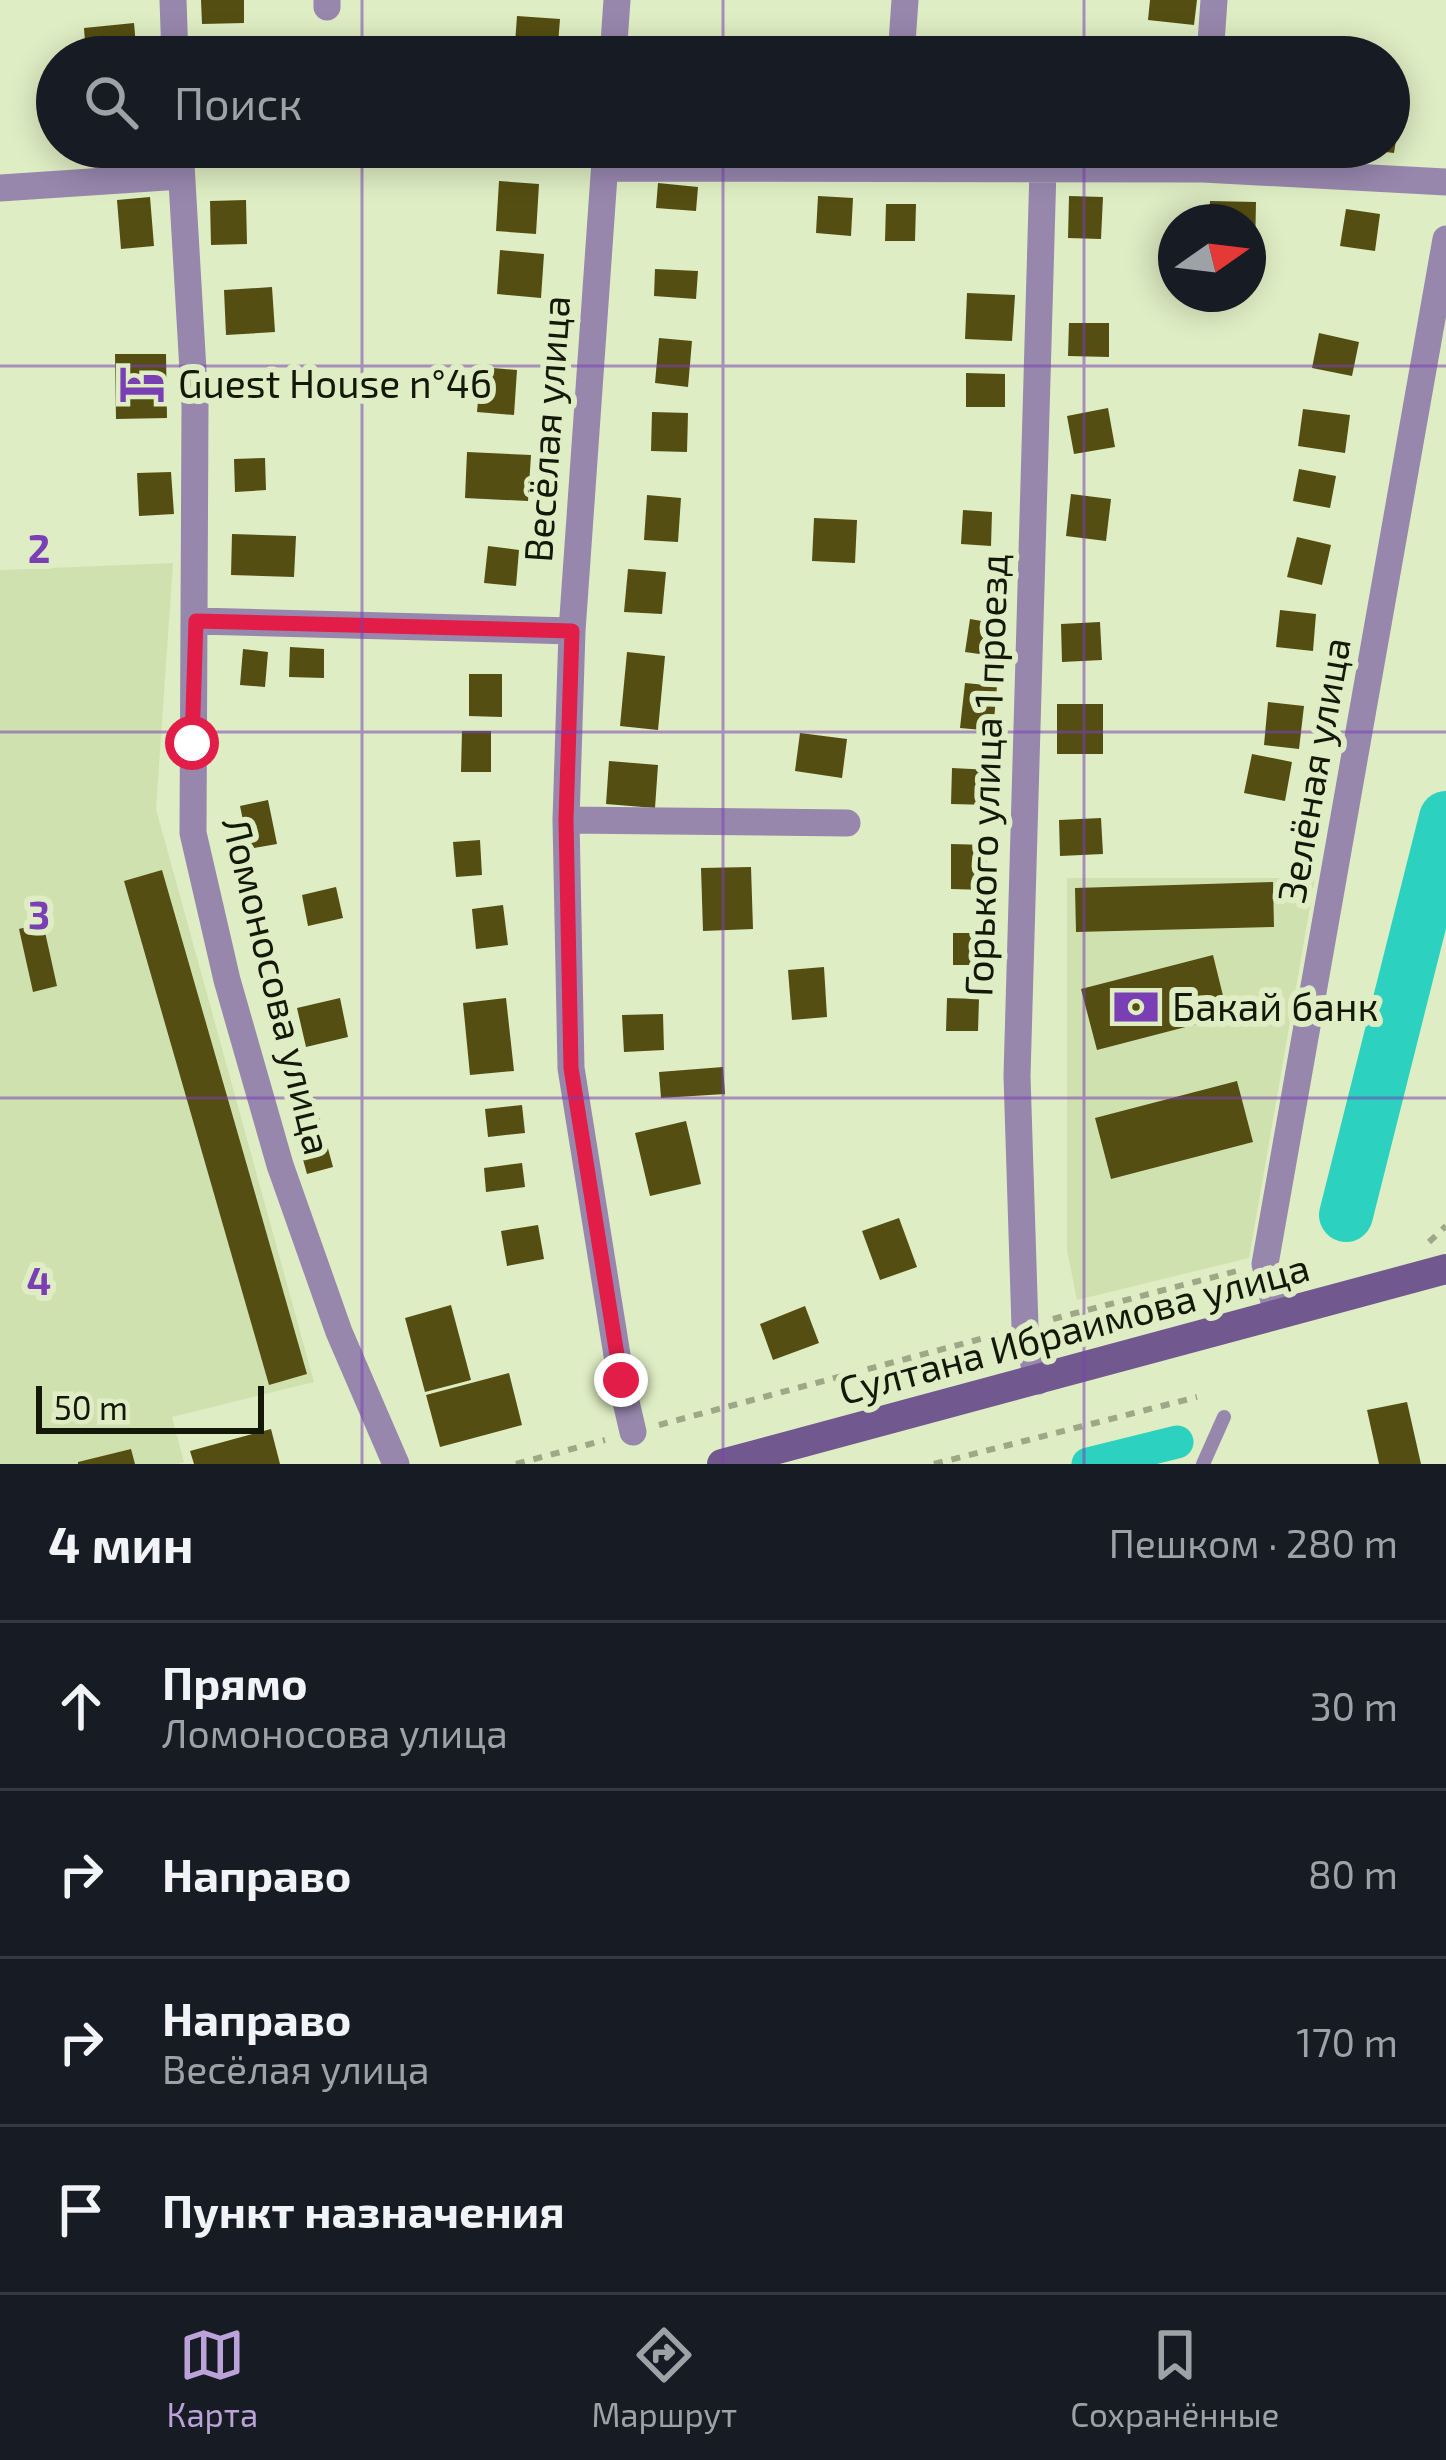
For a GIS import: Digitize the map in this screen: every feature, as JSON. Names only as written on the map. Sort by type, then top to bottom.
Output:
[{"type":"main road","name":"Султана Ибраимова улица","points":[[722,1464],[1437,1268]]},
{"type":"street","points":[[172,0],[174,36]]},
{"type":"street","points":[[614,36],[617,0]]},
{"type":"street","points":[[902,36],[905,0]]},
{"type":"street","points":[[1211,36],[1214,0]]},
{"type":"street","name":"Ломоносова улица","points":[[181,168],[195,405],[193,833],[227,980],[280,1165],[339,1332],[396,1464]]},
{"type":"street","name":"Весёлая улица","points":[[605,168],[572,631],[566,820],[571,1068],[633,1432]]},
{"type":"street","points":[[1018,168],[1070,168]]},
{"type":"street","points":[[1305,168],[1446,182]]},
{"type":"street","name":"Горького улица 1 проезд","points":[[1038,1381],[1025,1327],[1017,1076],[1043,170]]},
{"type":"street","points":[[0,188],[181,176]]},
{"type":"street","name":"Зелёная улица","points":[[1284,1312],[1265,1264],[1446,239]]},
{"type":"street","points":[[196,621],[572,631]]},
{"type":"street","points":[[566,820],[848,823]]},
{"type":"lane","points":[[1203,1464],[1224,1417]]},
{"type":"path","points":[[1437,1268],[1446,1226]]},
{"type":"path","points":[[516,1464],[1265,1264]]},
{"type":"path","points":[[934,1464],[1197,1397]]},
{"type":"shaded area","points":[[173,563],[156,809],[314,1382],[172,1417],[184,1462],[177,1464],[0,1464],[0,570]]},
{"type":"shaded area","points":[[1067,878],[1315,878],[1249,1258],[1077,1300],[1067,1250]]},
{"type":"building","points":[[201,0],[244,0],[244,23],[202,24]]},
{"type":"building","points":[[1150,0],[1197,0],[1194,25],[1148,20]]},
{"type":"building","points":[[517,16],[560,19],[559,36],[516,36]]},
{"type":"building","points":[[134,23],[135,36],[85,36],[84,28]]},
{"type":"building","points":[[499,181],[539,184],[536,234],[496,231]]},
{"type":"building","points":[[658,183],[698,187],[696,211],[656,208]]},
{"type":"building","points":[[818,196],[853,198],[851,236],[816,233]]},
{"type":"building","points":[[1069,196],[1103,197],[1101,239],[1068,238]]},
{"type":"building","points":[[150,197],[154,246],[121,249],[117,200]]},
{"type":"building","points":[[246,200],[247,244],[211,245],[210,201]]},
{"type":"building","points":[[1210,201],[1256,202],[1256,204]]},
{"type":"building","points":[[886,204],[916,204],[915,241],[885,241]]},
{"type":"building","points":[[1346,209],[1380,214],[1375,251],[1340,246]]},
{"type":"building","points":[[500,250],[544,254],[541,298],[497,294]]},
{"type":"building","points":[[655,269],[698,271],[696,299],[654,296]]},
{"type":"building","points":[[272,287],[275,332],[226,335],[224,290]]},
{"type":"building","points":[[967,293],[1015,295],[1012,341],[965,339]]},
{"type":"building","points":[[1069,323],[1109,323],[1109,357],[1068,356]]},
{"type":"building","points":[[1319,333],[1359,342],[1352,376],[1312,368]]},
{"type":"building","points":[[659,338],[692,341],[688,387],[655,383]]},
{"type":"building","points":[[115,354],[166,354],[167,418],[116,419]]},
{"type":"building","points":[[481,367],[517,370],[514,415],[477,412]]},
{"type":"building","points":[[966,373],[1005,374],[1005,407],[966,407]]},
{"type":"building","points":[[1108,408],[1115,447],[1074,454],[1067,416]]},
{"type":"building","points":[[1303,409],[1350,415],[1345,453],[1298,446]]},
{"type":"building","points":[[652,412],[688,413],[687,452],[651,451]]},
{"type":"building","points":[[467,452],[531,455],[528,501],[465,498]]},
{"type":"building","points":[[265,458],[266,490],[235,492],[234,459]]},
{"type":"building","points":[[1299,469],[1336,476],[1330,508],[1293,501]]},
{"type":"building","points":[[171,472],[174,514],[139,516],[137,473]]},
{"type":"building","points":[[1071,494],[1111,499],[1106,541],[1066,536]]},
{"type":"building","points":[[647,495],[681,498],[678,542],[644,540]]},
{"type":"building","points":[[963,510],[992,512],[991,546],[961,544]]},
{"type":"building","points":[[814,518],[857,520],[855,563],[812,561]]},
{"type":"building","points":[[232,534],[296,536],[294,577],[231,575]]},
{"type":"building","points":[[1297,537],[1331,545],[1322,585],[1287,577]]},
{"type":"building","points":[[488,546],[519,550],[516,586],[484,583]]},
{"type":"building","points":[[628,569],[666,572],[662,614],[624,612]]},
{"type":"building","points":[[1280,610],[1316,614],[1313,651],[1276,647]]},
{"type":"building","points":[[970,619],[1005,625],[1001,657],[965,652]]},
{"type":"building","points":[[1100,622],[1102,660],[1062,662],[1061,624]]},
{"type":"building","points":[[290,647],[324,649],[324,678],[289,677]]},
{"type":"building","points":[[243,649],[268,652],[265,687],[240,685]]},
{"type":"building","points":[[627,652],[665,656],[658,730],[620,726]]},
{"type":"building","points":[[469,674],[502,674],[502,717],[469,716]]},
{"type":"building","points":[[965,683],[997,686],[993,731],[960,728]]},
{"type":"building","points":[[1268,702],[1304,706],[1299,749],[1264,745]]},
{"type":"building","points":[[1057,704],[1103,704],[1103,754],[1057,754]]},
{"type":"building","points":[[462,731],[491,731],[491,772],[461,772]]},
{"type":"building","points":[[800,733],[847,739],[842,778],[795,771]]},
{"type":"building","points":[[1252,754],[1292,762],[1285,801],[1244,793]]},
{"type":"building","points":[[609,761],[658,765],[655,808],[606,804]]},
{"type":"building","points":[[952,768],[991,770],[990,805],[951,804]]},
{"type":"building","points":[[268,800],[277,844],[249,849],[240,806]]},
{"type":"building","points":[[1101,818],[1103,854],[1060,856],[1059,820]]},
{"type":"building","points":[[480,840],[482,875],[456,877],[453,842]]},
{"type":"building","points":[[951,844],[987,845],[986,890],[951,889]]},
{"type":"building","points":[[751,867],[753,929],[703,931],[701,868]]},
{"type":"building","points":[[162,870],[307,1374],[269,1385],[124,881]]},
{"type":"building","points":[[1273,882],[1274,927],[1076,932],[1075,888]]},
{"type":"building","points":[[336,887],[343,918],[308,926],[302,895]]},
{"type":"building","points":[[503,905],[508,945],[476,949],[472,909]]},
{"type":"building","points":[[43,923],[57,986],[33,992],[19,929]]},
{"type":"building","points":[[953,933],[984,933],[985,965],[953,965]]},
{"type":"building","points":[[1213,955],[1228,1016],[1097,1050],[1081,989]]},
{"type":"building","points":[[824,967],[827,1017],[792,1020],[788,970]]},
{"type":"building","points":[[340,998],[348,1037],[306,1047],[297,1008]]},
{"type":"building","points":[[506,998],[514,1071],[470,1075],[463,1003]]},
{"type":"building","points":[[947,998],[979,999],[978,1031],[946,1031]]},
{"type":"building","points":[[663,1014],[664,1050],[624,1052],[622,1015]]},
{"type":"building","points":[[723,1067],[725,1094],[661,1098],[659,1072]]},
{"type":"building","points":[[1237,1081],[1253,1142],[1111,1179],[1095,1118]]},
{"type":"building","points":[[314,1097],[333,1167],[307,1174],[288,1105]]},
{"type":"building","points":[[522,1105],[525,1133],[488,1137],[485,1109]]},
{"type":"building","points":[[686,1121],[701,1184],[650,1196],[635,1133]]},
{"type":"building","points":[[522,1163],[525,1187],[486,1192],[484,1168]]},
{"type":"building","points":[[899,1218],[917,1267],[880,1280],[862,1231]]},
{"type":"building","points":[[538,1225],[544,1259],[507,1266],[501,1231]]},
{"type":"building","points":[[451,1305],[471,1380],[425,1392],[405,1318]]},
{"type":"building","points":[[805,1306],[819,1343],[773,1360],[760,1324]]},
{"type":"building","points":[[509,1373],[522,1425],[440,1447],[426,1395]]},
{"type":"building","points":[[1407,1402],[1421,1464],[1379,1464],[1367,1410]]},
{"type":"building","points":[[271,1429],[280,1464],[194,1464],[190,1451]]},
{"type":"building","points":[[131,1449],[135,1464],[78,1464],[78,1462]]},
{"type":"waterway","points":[[1346,1215],[1446,818]]},
{"type":"waterway","points":[[1088,1464],[1177,1442]]},
{"type":"place","name":"Guest House n°46","points":[[142,384]]},
{"type":"place","name":"Бакай банк","points":[[1136,1007]]},
{"type":"route","points":[[192,743],[196,621],[572,631],[566,820],[571,1068],[621,1380]]}]
